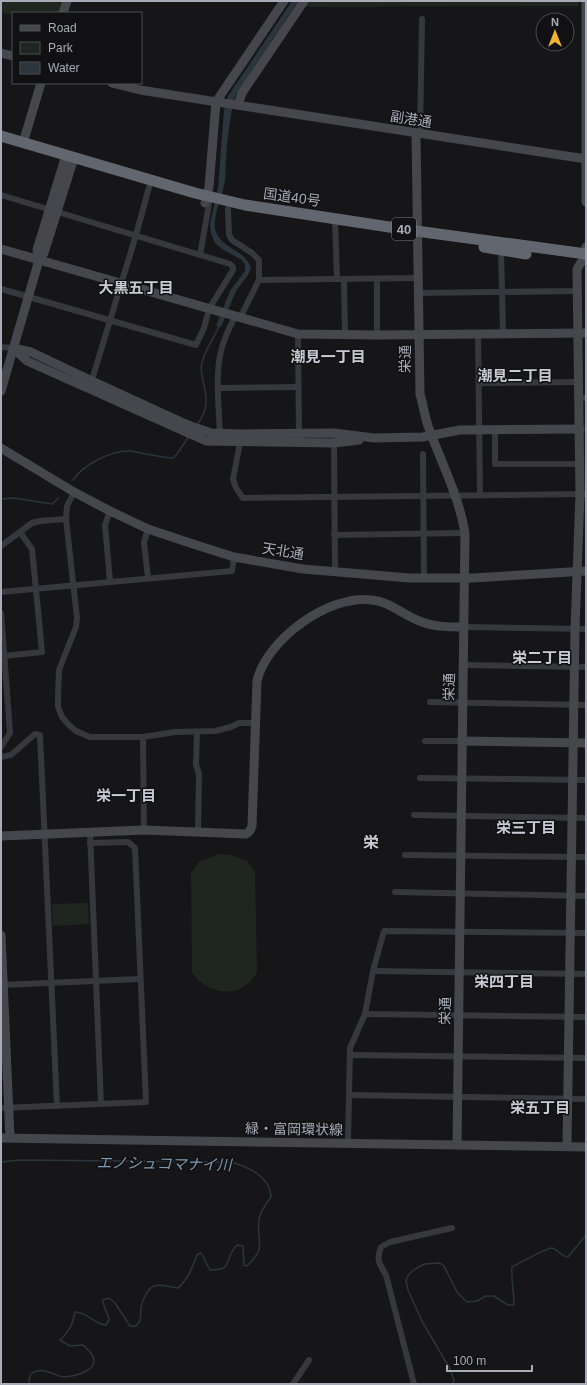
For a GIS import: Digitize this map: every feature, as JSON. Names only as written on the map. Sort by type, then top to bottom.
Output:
[{"type":"highway","name":"国道40号","points":[[1,136],[69,160]]},
{"type":"highway","name":"国道40号","points":[[1,144],[69,160],[215,203],[258,208],[335,222],[501,246],[585,255]]},
{"type":"street","points":[[63,12],[67,1]]},
{"type":"street","points":[[200,255],[215,203],[227,104],[284,1]]},
{"type":"street","points":[[227,104],[242,93],[304,1]]},
{"type":"street","points":[[586,1],[586,202]]},
{"type":"street","points":[[418,134],[422,19]]},
{"type":"street","points":[[1,53],[12,56]]},
{"type":"street","points":[[23,143],[40,84]]},
{"type":"street","name":"副港通","points":[[116,84],[140,90],[586,160]]},
{"type":"street","name":"栄通","points":[[418,134],[417,234],[420,394],[432,436],[456,496],[462,515],[465,534],[457,1145]]},
{"type":"street","points":[[1,391],[39,260],[44,253],[53,210],[69,160]]},
{"type":"street","points":[[90,385],[122,284],[150,183]]},
{"type":"street","points":[[1,195],[230,264],[233,267],[233,270],[196,345],[1,289]]},
{"type":"street","points":[[215,203],[232,240],[257,257],[259,260],[259,280],[227,333],[220,353],[220,434]]},
{"type":"street","points":[[335,222],[345,335]]},
{"type":"street","points":[[501,246],[503,333]]},
{"type":"street","points":[[1,249],[298,334],[377,335],[582,333]]},
{"type":"street","points":[[567,1146],[575,667],[576,629],[582,572],[583,494],[583,398],[579,382],[583,368],[577,269],[585,255]]},
{"type":"street","points":[[377,278],[377,335]]},
{"type":"street","points":[[259,280],[418,278]]},
{"type":"street","points":[[418,293],[578,291]]},
{"type":"street","points":[[298,334],[299,439]]},
{"type":"street","points":[[478,334],[480,495]]},
{"type":"street","points":[[1,347],[31,352],[90,385],[214,442],[241,439],[299,439],[334,443],[374,438],[432,436],[460,430],[583,429]]},
{"type":"street","points":[[479,383],[579,382]]},
{"type":"street","points":[[219,388],[298,387]]},
{"type":"street","points":[[495,430],[495,464],[582,469]]},
{"type":"street","points":[[299,439],[334,433],[374,438]]},
{"type":"street","points":[[334,433],[335,572]]},
{"type":"street","points":[[199,434],[220,434],[241,439]]},
{"type":"street","points":[[241,439],[232,479],[243,498],[583,494]]},
{"type":"street","name":"天北通","points":[[1,448],[74,492],[148,529],[234,557],[335,572],[394,577],[465,578],[582,572]]},
{"type":"street","points":[[423,454],[425,534],[424,578]]},
{"type":"street","points":[[74,492],[67,506],[66,519],[77,618],[76,627],[59,670],[58,707],[62,717],[76,731],[90,737],[142,737],[175,732],[222,730],[239,723],[255,723]]},
{"type":"street","points":[[110,511],[105,525],[110,581]]},
{"type":"street","points":[[1,546],[32,523],[66,519]]},
{"type":"street","points":[[148,529],[144,542],[148,578]]},
{"type":"street","points":[[4,656],[42,652],[32,549],[20,532]]},
{"type":"street","points":[[334,535],[465,534]]},
{"type":"street","points":[[1,592],[232,571],[234,557]]},
{"type":"street","points":[[1,836],[144,830],[246,834],[250,831],[252,826],[257,681],[261,667],[290,632],[323,610],[344,602],[358,599],[383,602],[422,622],[444,627],[586,629]]},
{"type":"street","points":[[1,613],[10,733],[1,747]]},
{"type":"street","points":[[464,665],[586,667]]},
{"type":"street","points":[[430,702],[586,705]]},
{"type":"street","points":[[197,732],[196,765],[199,774],[198,832]]},
{"type":"street","points":[[1,757],[11,755],[35,734],[40,736],[46,834],[57,1106]]},
{"type":"street","points":[[142,737],[144,830]]},
{"type":"street","points":[[425,741],[586,743]]},
{"type":"street","points":[[420,778],[586,780]]},
{"type":"street","points":[[414,815],[586,818]]},
{"type":"street","points":[[90,832],[101,1104]]},
{"type":"street","points":[[5,1108],[146,1102],[135,848],[128,842],[90,843]]},
{"type":"street","points":[[405,854],[586,857]]},
{"type":"street","points":[[395,892],[586,896]]},
{"type":"street","points":[[348,1143],[350,1048],[364,1014],[373,971],[384,931],[586,933]]},
{"type":"street","points":[[1,935],[5,1138]]},
{"type":"street","points":[[373,971],[586,974]]},
{"type":"street","points":[[2,985],[140,979]]},
{"type":"street","points":[[364,1014],[586,1017]]},
{"type":"street","points":[[350,1055],[586,1058]]},
{"type":"street","points":[[349,1095],[586,1099]]},
{"type":"street","name":"緑・富岡環状線","points":[[5,1138],[586,1147]]},
{"type":"street","points":[[414,1384],[386,1275],[378,1260],[378,1255],[381,1247],[390,1242],[452,1228]]},
{"type":"street","points":[[294,1384],[309,1360]]},
{"type":"green space","points":[[1,1],[63,1],[60,12],[12,12],[12,14],[1,14]]},
{"type":"green space","points":[[71,1],[280,1],[71,2]]},
{"type":"green space","points":[[309,1],[578,1],[579,6],[305,7]]},
{"type":"green space","points":[[219,854],[232,855],[247,861],[255,872],[257,972],[251,981],[243,987],[234,991],[225,992],[207,986],[199,981],[192,973],[191,873],[199,862]]},
{"type":"green space","points":[[88,903],[89,924],[53,926],[52,904]]},
{"type":"water","points":[[292,1],[298,1],[235,96],[226,152],[225,183],[216,215],[215,229],[222,241],[244,257],[251,268],[248,275],[236,291],[221,327],[216,326],[230,291],[245,271],[245,265],[242,260],[222,249],[215,243],[211,233],[210,224],[218,188],[224,111],[228,96]]},
{"type":"waterway","name":"エノシュコマナイ川","points":[[197,425],[201,419],[206,404],[206,394],[201,365],[205,353],[219,326]]},
{"type":"waterway","name":"エノシュコマナイ川","points":[[73,480],[90,464],[106,456],[123,451],[173,458],[189,436]]},
{"type":"waterway","name":"エノシュコマナイ川","points":[[1,499],[14,498],[52,504],[59,498]]},
{"type":"waterway","name":"エノシュコマナイ川","points":[[1,1162],[19,1160],[230,1162],[244,1166],[263,1178],[270,1190],[271,1197],[264,1207],[259,1219],[259,1249],[257,1254],[247,1266],[244,1265],[243,1246],[237,1245],[230,1255],[226,1266],[218,1270],[210,1270],[201,1253],[197,1255],[187,1277],[178,1288],[158,1285],[148,1291],[142,1304],[140,1320],[136,1326],[130,1326],[115,1303],[109,1298],[103,1300],[109,1320],[106,1325],[98,1323],[84,1314],[75,1312],[70,1328],[60,1340],[70,1346],[83,1345],[94,1359],[92,1366],[76,1375],[62,1377],[49,1372],[35,1371],[30,1375],[29,1384]]},
{"type":"waterway","points":[[453,1384],[454,1380],[450,1369],[422,1321],[408,1290],[406,1280],[409,1274],[425,1264],[440,1263],[444,1266],[457,1292],[467,1302],[477,1301],[486,1296],[494,1296],[508,1305],[514,1305],[512,1267],[538,1253],[552,1248],[563,1256],[568,1257],[586,1235]]},
{"type":"district","name":"大黒五丁目","points":[[136,288]]},
{"type":"district","name":"潮見一丁目","points":[[328,357]]},
{"type":"district","name":"潮見二丁目","points":[[515,376]]},
{"type":"district","name":"栄二丁目","points":[[542,658]]},
{"type":"district","name":"栄一丁目","points":[[126,796]]},
{"type":"district","name":"栄三丁目","points":[[526,828]]},
{"type":"district","name":"栄","points":[[371,842]]},
{"type":"district","name":"栄四丁目","points":[[504,982]]},
{"type":"district","name":"栄五丁目","points":[[540,1108]]}]
